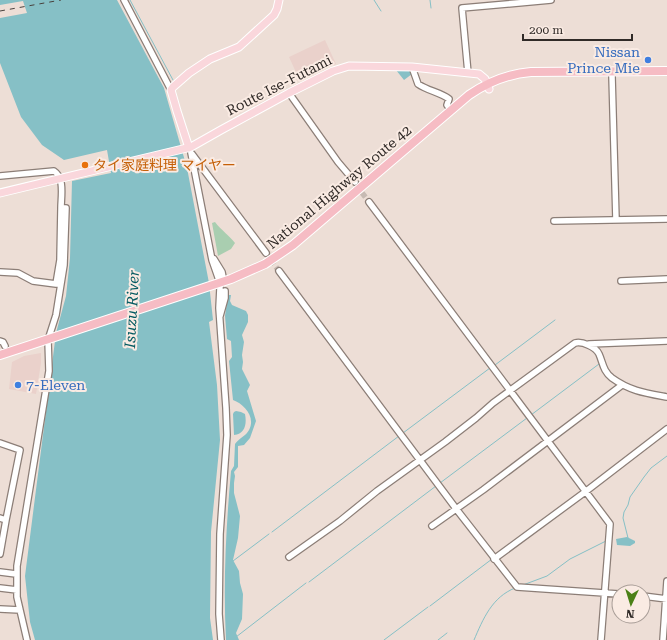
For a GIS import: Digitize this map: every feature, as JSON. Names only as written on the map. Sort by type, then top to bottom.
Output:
[{"type":"highway","name":"National Highway Route 42","points":[[0,355],[50,341],[258,274],[285,257],[465,104],[500,78],[518,73],[667,71]]},
{"type":"highway","name":"National Highway Route 42","points":[[219,286],[253,271],[293,245],[469,95],[488,86],[518,78],[667,76]]},
{"type":"highway","name":"National Highway Route 42","points":[[0,361],[50,341]]},
{"type":"main road","points":[[188,150],[171,90],[189,73],[210,59],[240,47],[274,15],[277,10],[279,0]]},
{"type":"main road","name":"Route Ise-Futami","points":[[0,193],[188,150],[221,130],[333,71],[349,66],[412,67],[482,75],[488,86]]},
{"type":"street","points":[[124,0],[171,90]]},
{"type":"street","points":[[468,73],[462,8],[552,0]]},
{"type":"street","points":[[412,67],[418,84],[447,98],[447,105],[451,110]]},
{"type":"street","points":[[612,76],[616,220]]},
{"type":"street","points":[[289,94],[338,162],[355,182]]},
{"type":"street","points":[[188,150],[210,254],[219,286],[219,318],[227,435],[220,534],[219,614],[221,640]]},
{"type":"street","points":[[188,150],[266,253]]},
{"type":"street","points":[[0,176],[54,172],[59,174],[61,179],[64,208],[64,266],[62,285],[50,341],[49,372],[19,548],[16,574],[20,610],[27,640]]},
{"type":"street","points":[[369,202],[610,524],[601,640]]},
{"type":"street","points":[[0,272],[18,273],[33,281],[56,284],[60,260],[64,208]]},
{"type":"street","points":[[554,221],[667,219]]},
{"type":"street","points":[[280,271],[457,510],[517,587],[611,593]]},
{"type":"street","points":[[621,281],[667,279]]},
{"type":"street","points":[[3,343],[4,334]]},
{"type":"street","points":[[588,345],[667,341]]},
{"type":"street","points":[[289,558],[340,521],[376,491],[420,460],[575,343],[580,342],[588,345],[599,353],[607,373],[622,385],[636,391],[667,397]]},
{"type":"street","points":[[432,526],[457,510],[622,385]]},
{"type":"street","points":[[494,559],[667,429]]},
{"type":"street","points":[[0,442],[20,450],[3,519],[0,554]]},
{"type":"street","points":[[0,572],[16,574]]},
{"type":"street","points":[[663,640],[667,581]]},
{"type":"street","points":[[0,588],[17,590]]},
{"type":"street","points":[[651,597],[666,599]]},
{"type":"street","points":[[0,609],[20,610]]},
{"type":"shaded area","points":[[325,40],[336,64],[300,81],[289,57]]},
{"type":"shaded area","points":[[41,353],[41,363],[36,394],[9,389],[12,362],[24,356]]},
{"type":"green space","points":[[215,222],[235,243],[231,249],[218,256],[212,223]]},
{"type":"water","name":"Isuzu River","points":[[0,0],[117,0],[164,88],[187,168],[209,283],[213,320],[209,322],[217,385],[220,440],[211,532],[210,618],[213,640],[35,640],[30,622],[25,576],[56,333],[66,296],[70,258],[72,181],[111,173],[107,150],[64,160],[42,145],[21,117],[0,63],[0,18],[27,13],[23,1],[0,5]]},
{"type":"water","points":[[408,68],[412,74],[404,80],[396,70]]},
{"type":"water","points":[[228,295],[231,295],[230,301],[232,305],[246,311],[248,315],[248,322],[242,335],[244,342],[242,369],[250,385],[247,391],[256,421],[250,438],[244,445],[238,446],[238,467],[234,472],[234,493],[240,516],[238,538],[233,560],[239,571],[243,594],[242,619],[236,633],[239,640],[226,640],[226,534],[231,471],[234,466],[235,444],[248,432],[251,425],[251,420],[245,408],[233,400],[229,361],[232,357],[231,341],[227,339],[225,316]]},
{"type":"water","points":[[236,411],[245,414],[246,421],[243,431],[234,435],[233,414]]},
{"type":"water","points":[[627,537],[635,541],[635,543],[630,546],[617,545],[616,539]]},
{"type":"waterway","points":[[130,0],[173,80]]},
{"type":"waterway","points":[[374,0],[381,11]]},
{"type":"waterway","points":[[430,0],[431,8]]},
{"type":"waterway","points":[[495,365],[555,320]]},
{"type":"waterway","points":[[531,415],[599,364]]},
{"type":"waterway","points":[[403,433],[490,368]]},
{"type":"waterway","points":[[440,483],[527,418]]},
{"type":"waterway","points":[[272,532],[399,436]]},
{"type":"waterway","points":[[628,538],[623,518],[630,497],[651,468],[667,456]]},
{"type":"waterway","points":[[309,582],[436,486]]},
{"type":"waterway","points":[[233,561],[269,534]]},
{"type":"waterway","points":[[523,585],[547,576],[570,559],[606,541]]},
{"type":"waterway","points":[[430,606],[492,559]]},
{"type":"waterway","points":[[236,637],[306,583]]},
{"type":"waterway","points":[[474,640],[481,624],[494,603],[500,597],[515,588]]},
{"type":"waterway","points":[[384,640],[428,607]]},
{"type":"waterway","points":[[438,640],[447,633]]},
{"type":"tunnel","points":[[357,186],[369,202]]},
{"type":"tunnel","points":[[266,253],[279,271]]},
{"type":"railway","points":[[0,11],[61,0]]},
{"type":"place","name":"Nissan Prince Mie","points":[[648,60]]},
{"type":"place","name":"タイ家庭料理 マイヤー","points":[[85,165]]},
{"type":"place","name":"7-Eleven","points":[[18,385]]}]
